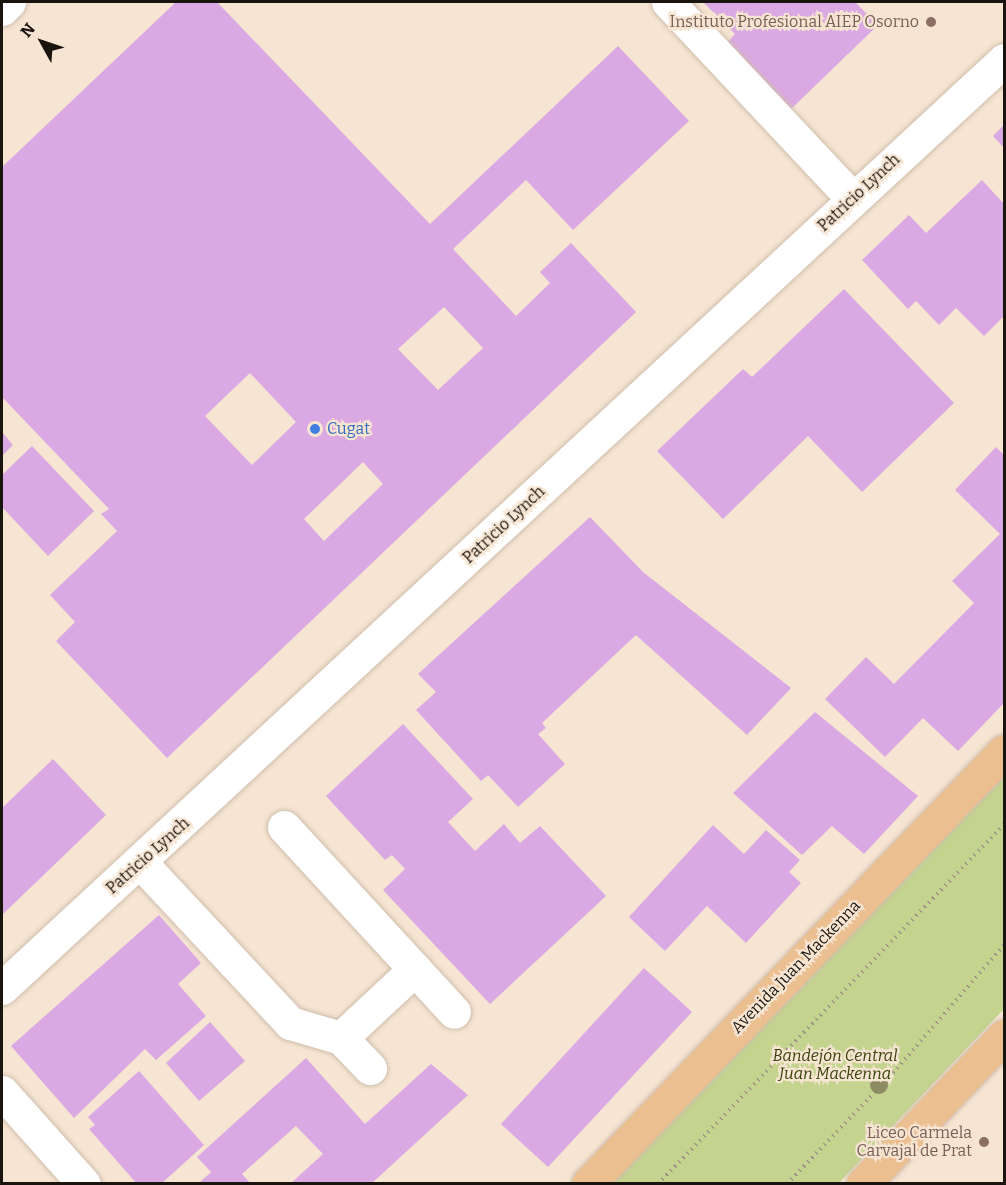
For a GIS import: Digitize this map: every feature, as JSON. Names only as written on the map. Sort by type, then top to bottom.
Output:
[{"type":"main road","name":"Avenida Juan Mackenna","points":[[588,1184],[1005,751]]},
{"type":"main road","points":[[863,1184],[1005,1036]]},
{"type":"street","points":[[2,9],[9,2]]},
{"type":"street","points":[[668,2],[853,199]]},
{"type":"street","name":"Patricio Lynch","points":[[2,988],[141,863],[1005,60]]},
{"type":"street","points":[[284,827],[453,1012]]},
{"type":"street","points":[[141,863],[290,1023],[341,1038],[370,1068]]},
{"type":"street","points":[[341,1038],[415,969]]},
{"type":"street","points":[[2,1092],[84,1184]]},
{"type":"path","points":[[658,1184],[1005,824]]},
{"type":"path","points":[[787,1184],[893,1073],[1005,945]]},
{"type":"green space","name":"Bandejón Central Juan Mackenna","points":[[1004,768],[1004,1009],[839,1183],[604,1184]]},
{"type":"building","points":[[176,2],[217,2],[430,224],[618,46],[689,121],[573,230],[526,180],[453,249],[516,316],[550,283],[540,272],[571,243],[636,312],[167,758],[56,641],[75,622],[50,595],[117,531],[101,514],[109,509],[2,397],[2,167]],"holes":[[[444,307],[483,348],[438,390],[398,349]],[[250,373],[296,422],[252,465],[205,416]],[[363,462],[383,484],[324,541],[304,519]]]},
{"type":"building","points":[[703,2],[855,2],[878,25],[789,111],[725,45],[735,34]]},
{"type":"building","points":[[1004,125],[1004,148],[993,136]]},
{"type":"building","points":[[982,180],[1004,204],[1004,316],[984,336],[956,308],[939,325],[916,301],[908,309],[862,260],[909,215],[926,233]]},
{"type":"building","points":[[844,289],[954,403],[862,492],[808,436],[723,519],[657,451],[743,369],[752,377]]},
{"type":"building","points":[[2,432],[13,445],[2,456]]},
{"type":"building","points":[[32,446],[94,511],[48,556],[2,507],[2,475]]},
{"type":"building","points":[[996,447],[1004,455],[1004,703],[958,751],[923,718],[885,757],[825,699],[866,657],[894,684],[974,603],[952,581],[1000,534],[955,490]]},
{"type":"building","points":[[590,517],[643,572],[791,688],[747,735],[636,635],[542,723],[546,728],[538,734],[565,764],[518,807],[488,775],[481,781],[416,710],[436,692],[418,674]]},
{"type":"building","points":[[815,712],[918,796],[864,854],[832,826],[802,855],[733,793]]},
{"type":"building","points":[[403,724],[473,799],[448,822],[475,851],[504,824],[520,843],[540,826],[606,896],[490,1004],[383,890],[405,869],[392,855],[385,860],[326,796]]},
{"type":"building","points":[[53,759],[106,815],[2,915],[2,808]]},
{"type":"building","points":[[713,825],[744,854],[766,830],[800,860],[789,872],[801,883],[746,943],[707,906],[665,951],[629,917]]},
{"type":"building","points":[[159,915],[201,963],[178,984],[206,1016],[156,1060],[145,1049],[74,1118],[11,1046]]},
{"type":"building","points":[[644,968],[692,1012],[548,1167],[501,1124]]},
{"type":"building","points":[[210,1022],[245,1061],[199,1101],[166,1063]]},
{"type":"building","points":[[306,1058],[365,1124],[431,1064],[468,1095],[371,1184],[290,1184],[323,1154],[296,1126],[242,1174],[251,1184],[198,1184],[211,1172],[197,1157]]},
{"type":"building","points":[[139,1071],[204,1145],[161,1184],[137,1184],[89,1129],[95,1125],[88,1117]]},
{"type":"place","name":"Instituto Profesional AIEP Osorno","points":[[931,22]]},
{"type":"place","name":"Cugat","points":[[315,429]]},
{"type":"place","name":"Liceo Carmela Carvajal de Prat","points":[[984,1142]]}]
